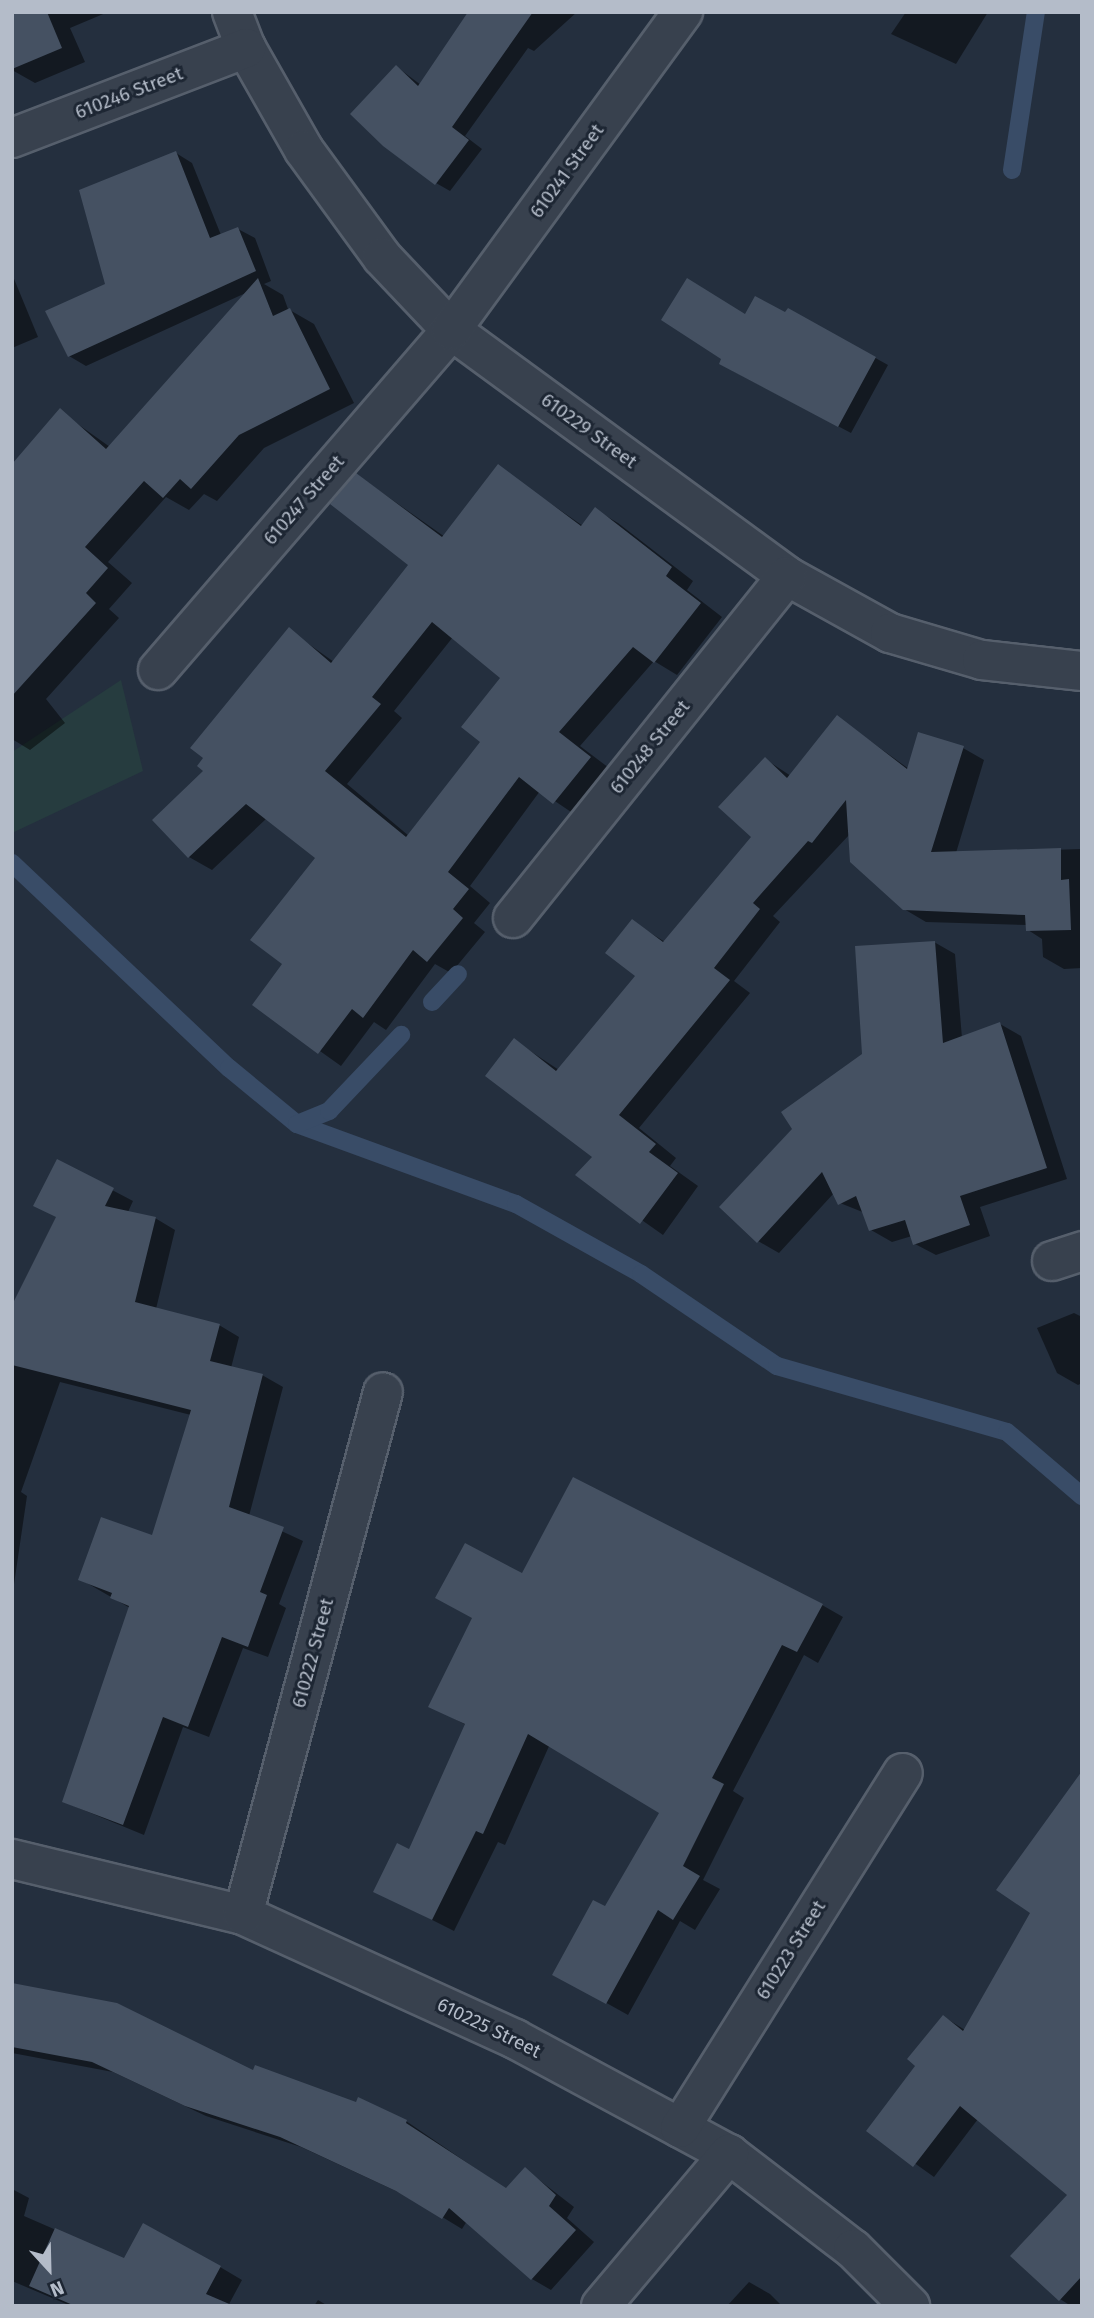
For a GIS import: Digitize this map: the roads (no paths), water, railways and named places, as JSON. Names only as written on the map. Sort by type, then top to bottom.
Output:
[{"type":"street","name":"610229 Street","points":[[232,12],[246,48],[304,150],[374,247],[451,330],[787,576],[890,633],[982,660],[1082,671]]},
{"type":"street","name":"610241 Street","points":[[451,330],[683,12]]},
{"type":"street","name":"610246 Street","points":[[12,138],[246,48]]},
{"type":"street","name":"610247 Street","points":[[158,670],[451,330]]},
{"type":"street","name":"610248 Street","points":[[513,918],[787,576]]},
{"type":"street","name":"610222 Street","points":[[243,1915],[383,1392]]},
{"type":"street","name":"610223 Street","points":[[680,2128],[902,1773]]},
{"type":"street","name":"610225 Street","points":[[12,1860],[243,1915],[515,2039],[729,2154],[853,2249],[910,2306]]},
{"type":"street","points":[[601,2306],[729,2154]]},
{"type":"waterway","points":[[1012,170],[1036,12]]},
{"type":"waterway","points":[[12,863],[229,1068],[297,1124],[516,1204],[641,1274],[777,1366],[1007,1432],[1082,1496]]},
{"type":"waterway","points":[[432,1002],[458,974]]},
{"type":"waterway","points":[[297,1124],[329,1111],[401,1035]]}]
